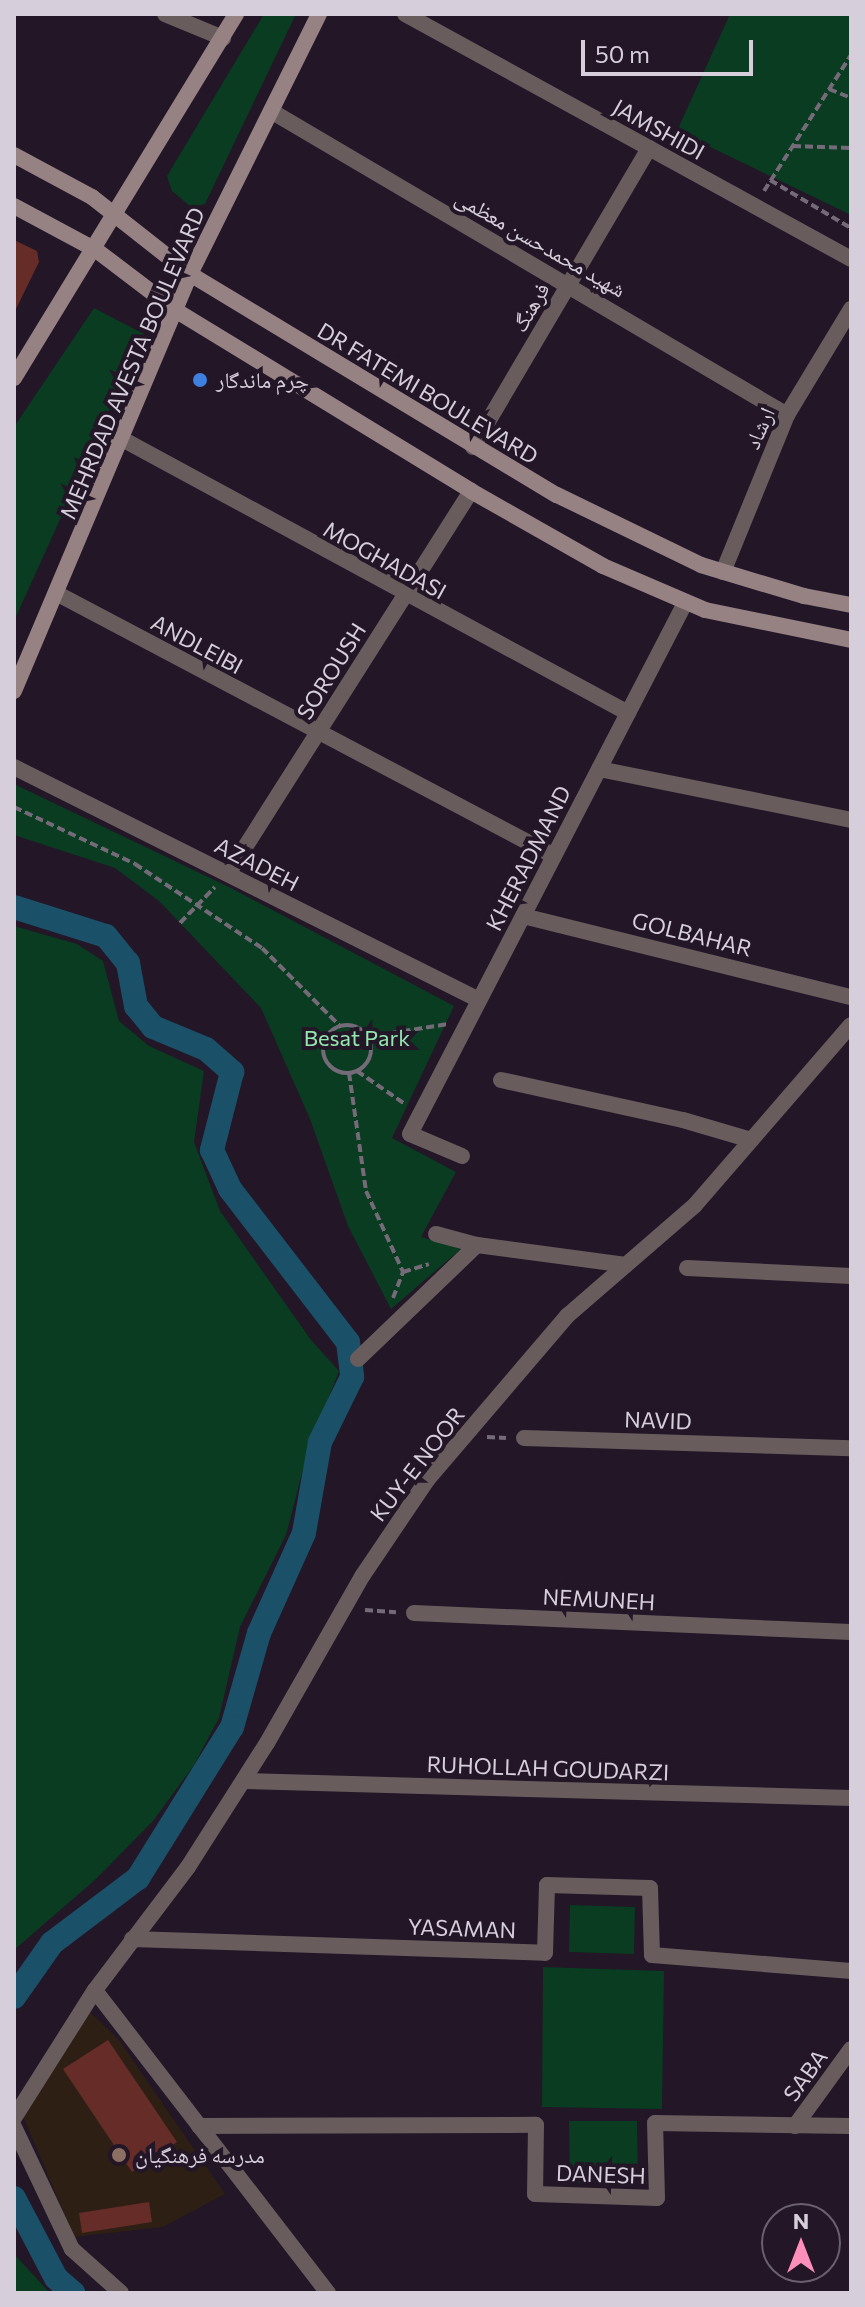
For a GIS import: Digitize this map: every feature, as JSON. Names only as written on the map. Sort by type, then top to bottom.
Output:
[{"type":"main road","points":[[14,378],[96,250],[236,14]]},
{"type":"main road","name":"MEHRDAD AVESTA BOULEVARD","points":[[14,691],[124,440],[190,274],[319,14]]},
{"type":"main road","name":"DR FATEMI BOULEVARD","points":[[14,155],[115,214],[190,274],[473,447],[584,509],[723,572],[851,605]]},
{"type":"main road","points":[[14,206],[96,250],[175,310],[471,491],[603,566],[685,603],[757,625],[851,640]]},
{"type":"street","points":[[165,14],[223,38]]},
{"type":"street","name":"JAMSHIDI","points":[[405,14],[851,259]]},
{"type":"street","name":"شهید محمدحسن معظمی","points":[[271,111],[787,415]]},
{"type":"street","name":"فرهنگ","points":[[473,447],[649,148]]},
{"type":"street","name":"ارشاد","points":[[723,572],[787,415],[851,309]]},
{"type":"street","name":"MOGHADASI","points":[[124,440],[404,596],[628,713]]},
{"type":"street","name":"SOROUSH","points":[[228,874],[471,491]]},
{"type":"street","name":"ANDLEIBI","points":[[56,593],[317,734],[554,856]]},
{"type":"street","name":"KHERADMAND","points":[[462,1156],[410,1134],[685,603]]},
{"type":"street","name":"AZADEH","points":[[14,767],[479,1000]]},
{"type":"street","points":[[599,769],[851,820]]},
{"type":"street","name":"GOLBAHAR","points":[[523,916],[851,997]]},
{"type":"street","name":"KUY-E NOOR","points":[[14,2118],[95,1990],[188,1867],[427,1480],[567,1316],[695,1205],[849,1032]]},
{"type":"street","points":[[501,1080],[751,1140]]},
{"type":"street","points":[[436,1234],[477,1245],[626,1265]]},
{"type":"street","points":[[358,1359],[477,1245]]},
{"type":"street","points":[[687,1268],[851,1276]]},
{"type":"street","name":"NAVID","points":[[524,1438],[851,1448]]},
{"type":"street","name":"NEMUNEH","points":[[414,1613],[851,1632]]},
{"type":"street","name":"RUHOLLAH GOUDARZI","points":[[243,1781],[851,1798]]},
{"type":"street","name":"YASAMAN","points":[[132,1939],[545,1953],[547,1885],[650,1888],[652,1955],[851,1971]]},
{"type":"street","points":[[95,1990],[328,2293]]},
{"type":"street","name":"SABA","points":[[795,2126],[851,2049]]},
{"type":"street","name":"DANESH","points":[[199,2126],[536,2125],[535,2194],[657,2198],[655,2123],[851,2126]]},
{"type":"street","points":[[14,2127],[72,2249],[121,2293]]},
{"type":"path","points":[[756,207],[770,180],[851,55]]},
{"type":"path","points":[[829,89],[851,98]]},
{"type":"path","points":[[792,146],[851,148]]},
{"type":"path","points":[[770,180],[851,228]]},
{"type":"path","points":[[14,807],[87,837],[262,948],[341,1027]]},
{"type":"path","points":[[180,923],[228,874]]},
{"type":"path","points":[[367,1037],[469,1020]]},
{"type":"path","points":[[353,1026],[367,1037],[369,1059],[357,1071],[335,1070],[323,1052],[326,1038],[341,1027],[353,1026]]},
{"type":"path","points":[[357,1071],[420,1115]]},
{"type":"path","points":[[349,1073],[366,1191],[403,1272]]},
{"type":"path","points":[[465,1436],[524,1438]]},
{"type":"path","points":[[346,1609],[414,1613]]},
{"type":"shaded area","name":"مدرسه فرهنگیان","points":[[88,2010],[119,2040],[225,2194],[163,2227],[74,2237],[23,2116]]},
{"type":"green space","points":[[264,14],[296,14],[205,204],[191,207],[172,191],[167,176]]},
{"type":"green space","points":[[730,14],[851,14],[851,215],[677,131]]},
{"type":"green space","points":[[94,308],[144,334],[14,621],[14,427]]},
{"type":"green space","name":"Besat Park","points":[[14,784],[229,887],[454,1006],[392,1138],[456,1172],[421,1237],[461,1249],[391,1309],[348,1226],[310,1119],[261,1008],[159,901],[115,868],[14,835]]},
{"type":"green space","points":[[14,926],[77,944],[103,961],[119,1021],[149,1046],[204,1071],[194,1142],[220,1211],[311,1340],[339,1371],[308,1450],[286,1535],[240,1627],[219,1718],[194,1765],[153,1821],[96,1879],[14,1950]]},
{"type":"green space","points":[[570,1905],[635,1907],[634,1954],[569,1952]]},
{"type":"green space","points":[[543,1967],[664,1971],[662,2109],[542,2107]]},
{"type":"green space","points":[[569,2121],[637,2121],[638,2182],[570,2183]]},
{"type":"green space","points":[[14,2254],[50,2293],[14,2293]]},
{"type":"building","points":[[14,240],[37,251],[39,262],[14,313]]},
{"type":"building","points":[[108,2040],[177,2142],[132,2172],[63,2069]]},
{"type":"building","points":[[149,2202],[152,2222],[82,2233],[79,2213]]},
{"type":"waterway","points":[[14,907],[106,936],[128,963],[136,1006],[153,1027],[206,1049],[232,1072],[212,1150],[230,1189],[348,1342],[352,1377],[320,1442],[304,1533],[259,1633],[232,1727],[138,1878],[52,1943],[14,1997]]},
{"type":"waterway","points":[[14,2198],[56,2278],[73,2293]]},
{"type":"place","name":"چرم ماندگار","points":[[200,380]]},
{"type":"place","name":"مدرسه فرهنگیان","points":[[119,2155]]}]
